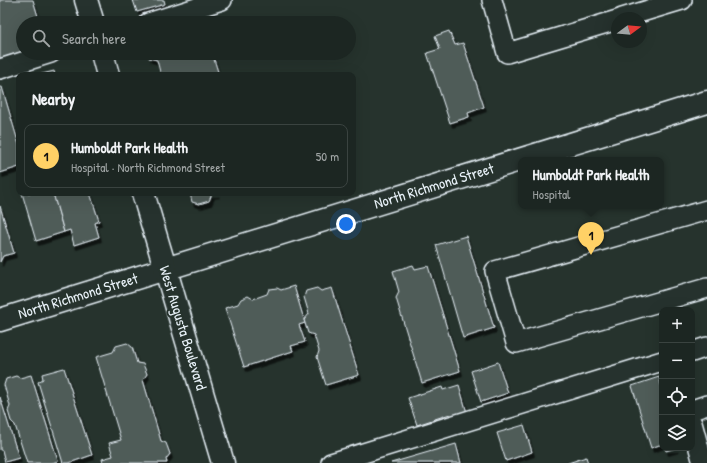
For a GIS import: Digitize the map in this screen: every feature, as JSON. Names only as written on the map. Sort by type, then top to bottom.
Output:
[{"type":"street","points":[[86,0],[91,16]]},
{"type":"street","points":[[104,60],[107,72]]},
{"type":"street","name":"North Richmond Street","points":[[528,157],[707,102]]},
{"type":"street","name":"North Richmond Street","points":[[0,320],[518,160]]},
{"type":"street","name":"West Augusta Boulevard","points":[[144,196],[222,463]]},
{"type":"lane","points":[[171,16],[222,0]]},
{"type":"lane","points":[[492,0],[507,53],[611,22]]},
{"type":"lane","points":[[642,12],[682,0]]},
{"type":"lane","points":[[0,69],[28,60]]},
{"type":"lane","points":[[707,210],[495,271],[516,343],[707,288]]},
{"type":"lane","points":[[695,351],[707,347]]},
{"type":"lane","points":[[331,463],[659,362]]},
{"type":"lane","points":[[695,409],[707,405]]},
{"type":"lane","points":[[695,433],[704,463]]},
{"type":"building","points":[[0,0],[33,0],[38,16],[16,16],[16,53],[0,59]]},
{"type":"building","points":[[133,0],[164,0],[165,4],[137,12]]},
{"type":"building","points":[[449,31],[455,45],[463,43],[484,107],[468,113],[469,117],[450,123],[427,53],[440,49],[435,36]]},
{"type":"building","points":[[157,60],[214,60],[218,72],[160,72]]},
{"type":"building","points":[[0,87],[2,87],[16,135],[16,168],[0,173]]},
{"type":"building","points":[[23,196],[54,196],[64,232],[36,241]]},
{"type":"building","points":[[54,196],[91,196],[99,221],[95,223],[99,237],[74,245],[70,230],[64,232]]},
{"type":"building","points":[[191,196],[211,196],[209,201],[199,204],[192,202]]},
{"type":"building","points":[[0,206],[14,253],[3,256],[0,262]]},
{"type":"building","points":[[466,236],[494,328],[463,338],[436,245]]},
{"type":"building","points":[[413,265],[415,269],[428,266],[460,371],[422,383],[396,298],[399,292],[393,271]]},
{"type":"building","points":[[294,286],[305,323],[299,325],[305,342],[291,346],[293,351],[244,367],[225,308],[238,304],[241,299],[248,296],[253,299],[267,294],[269,289],[277,288],[281,290]]},
{"type":"building","points":[[317,288],[321,291],[332,288],[359,375],[326,385],[317,357],[319,351],[314,335],[308,333],[304,320],[309,314],[304,297],[306,291]]},
{"type":"building","points":[[127,343],[132,347],[137,363],[143,364],[147,374],[143,380],[161,441],[166,443],[170,454],[166,459],[167,463],[103,463],[102,459],[113,456],[109,443],[121,440],[96,357],[113,352],[116,346]]},
{"type":"building","points":[[498,362],[508,393],[481,402],[471,371]]},
{"type":"building","points":[[64,368],[92,455],[69,463],[63,463],[38,382],[43,379],[42,374]]},
{"type":"building","points":[[31,375],[58,461],[52,463],[27,463],[15,425],[11,421],[8,411],[10,406],[4,385],[6,379],[16,376],[20,378]]},
{"type":"building","points":[[659,377],[659,445],[651,448],[632,386]]},
{"type":"building","points":[[459,385],[467,413],[451,417],[450,414],[417,425],[408,398],[442,387],[443,390]]},
{"type":"building","points":[[0,397],[19,458],[5,462],[2,450],[0,450]]},
{"type":"building","points":[[524,425],[532,452],[506,461],[497,433]]},
{"type":"building","points":[[456,444],[461,463],[391,463]]},
{"type":"building","points":[[586,457],[588,463],[568,463]]},
{"type":"place","name":"Humboldt Park Health","points":[[591,255]]}]
